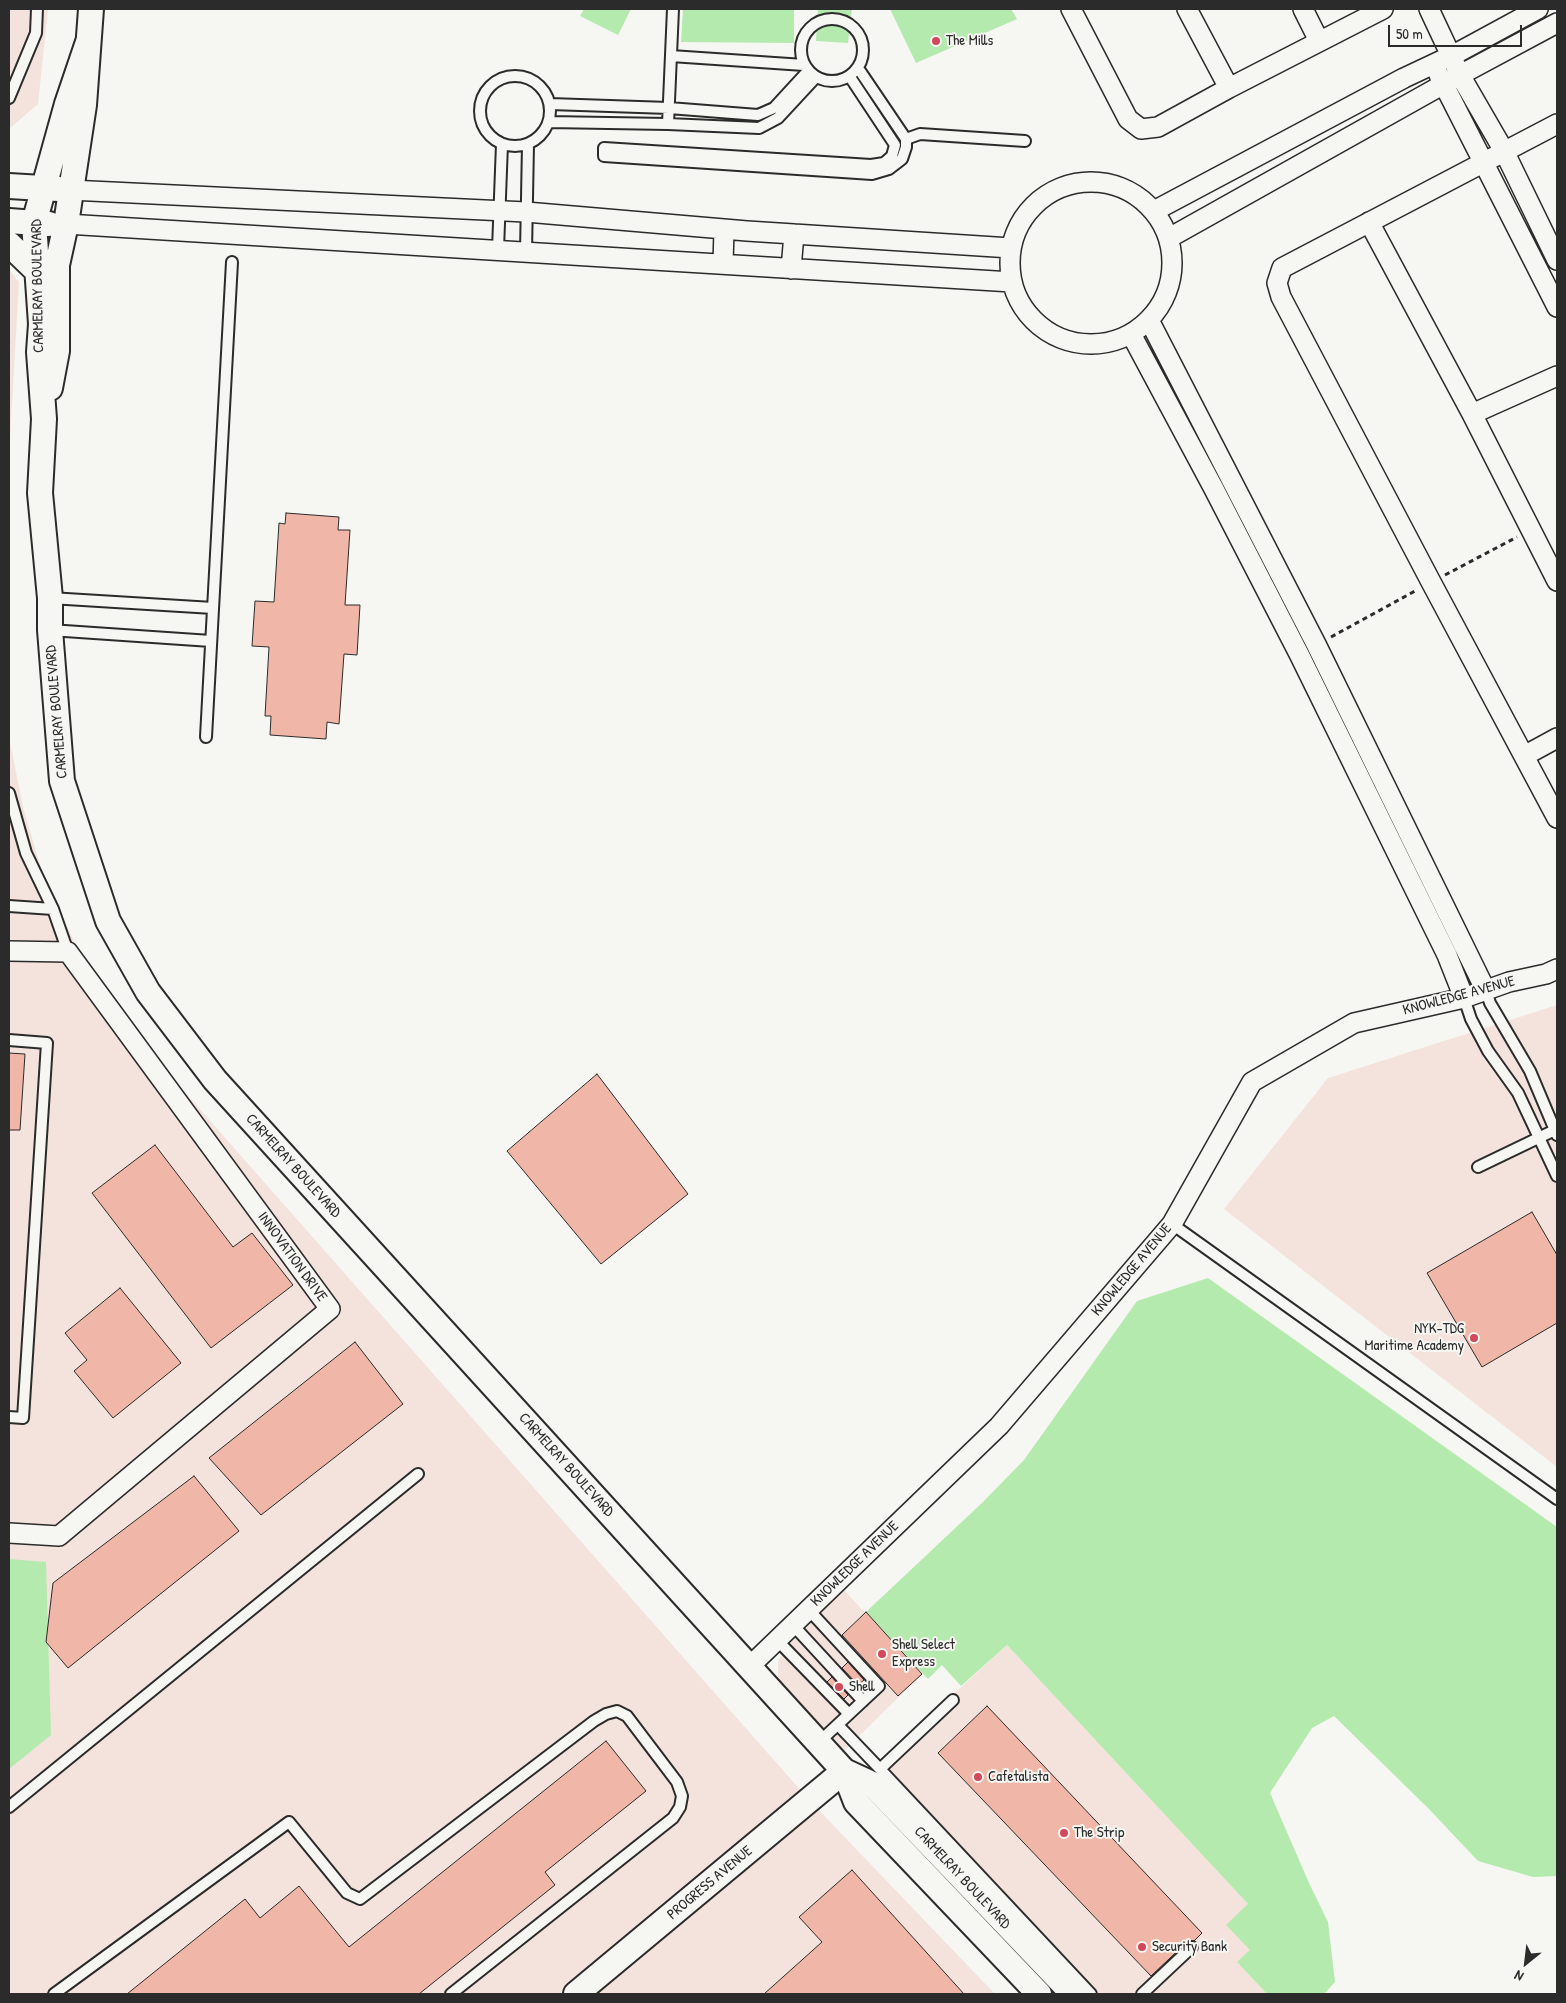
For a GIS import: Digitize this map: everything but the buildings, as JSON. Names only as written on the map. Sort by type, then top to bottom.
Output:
[{"type":"street","name":"CARMELRAY BOULEVARD","points":[[44,419],[58,351],[57,265],[66,224],[84,105],[90,9]]},
{"type":"street","points":[[1071,9],[1128,119],[1141,129],[1158,127],[1229,88],[1383,9]]},
{"type":"street","points":[[1187,9],[1229,88]]},
{"type":"street","points":[[1303,9],[1319,41]]},
{"type":"street","points":[[1430,9],[1460,75],[1504,151],[1557,260]]},
{"type":"street","points":[[1154,211],[1538,9]]},
{"type":"street","points":[[1169,238],[1460,75],[1557,23]]},
{"type":"street","name":"CARMELRAY BOULEVARD","points":[[88,42],[67,104],[34,223],[41,324],[39,352],[44,419],[40,493],[50,598],[50,630],[62,781],[108,921],[148,992],[215,1080],[844,1771],[856,1802],[1039,1994]]},
{"type":"street","points":[[1434,65],[1557,307]]},
{"type":"street","points":[[1557,124],[1483,161],[1282,268],[1276,283],[1290,314],[1557,818]]},
{"type":"street","points":[[1100,182],[1130,191],[1154,211],[1169,238],[1173,267],[1166,296],[1149,320],[1132,334],[1103,344],[1073,342],[1046,330],[1024,309],[1012,282],[1009,265],[1010,248],[1021,220],[1042,197],[1070,184],[1100,182]]},
{"type":"street","points":[[9,186],[526,212],[724,229],[1010,248]]},
{"type":"street","points":[[9,221],[498,249],[1012,282]]},
{"type":"street","points":[[1369,222],[1472,414],[1557,581]]},
{"type":"street","points":[[722,264],[724,229]]},
{"type":"street","points":[[791,269],[794,234]]},
{"type":"street","points":[[9,244],[37,271]]},
{"type":"street","points":[[1149,320],[1316,644],[1486,991]]},
{"type":"street","points":[[1132,334],[1299,654],[1447,954],[1464,998]]},
{"type":"street","points":[[1472,414],[1557,376]]},
{"type":"street","points":[[1524,756],[1557,738]]},
{"type":"street","points":[[9,952],[68,952]]},
{"type":"street","name":"INNOVATION DRIVE","points":[[9,1532],[60,1536],[330,1310],[68,952]]},
{"type":"street","name":"KNOWLEDGE AVENUE","points":[[749,1667],[999,1426],[1172,1224],[1252,1082],[1354,1023],[1464,998],[1509,982],[1546,974],[1557,969]]},
{"type":"street","name":"CARMELRAY BOULEVARD","points":[[844,1771],[872,1784],[958,1861],[1016,1924],[1073,1994]]},
{"type":"street","name":"PROGRESS AVENUE","points":[[576,1994],[844,1771]]},
{"type":"lane","points":[[9,98],[36,33],[38,9]]},
{"type":"lane","points":[[668,124],[673,9]]},
{"type":"lane","points":[[671,56],[809,71],[822,80],[836,82],[850,77],[863,60],[864,47],[860,34],[852,25],[841,20],[829,19],[818,22],[808,30],[802,41],[801,53],[809,71]]},
{"type":"lane","points":[[850,77],[895,145],[892,156],[884,163],[871,166],[604,148],[604,156],[872,174],[889,169],[902,159],[906,147],[906,139],[858,68]]},
{"type":"lane","points":[[550,104],[669,108],[758,115],[774,108],[809,71]]},
{"type":"lane","points":[[548,122],[759,128],[778,118],[809,71]]},
{"type":"lane","points":[[514,75],[528,78],[542,88],[550,104],[548,122],[540,136],[528,144],[514,146],[502,144],[491,137],[482,124],[479,110],[482,98],[490,86],[502,78],[514,75]]},
{"type":"lane","points":[[906,139],[920,134],[1025,141]]},
{"type":"lane","points":[[498,249],[502,144]]},
{"type":"lane","points":[[526,252],[528,144]]},
{"type":"lane","points":[[206,737],[232,262]]},
{"type":"lane","points":[[50,598],[213,608]]},
{"type":"lane","points":[[50,630],[211,641]]},
{"type":"lane","points":[[9,793],[26,853],[53,909],[68,952]]},
{"type":"lane","points":[[9,906],[53,909]]},
{"type":"lane","points":[[1478,1167],[1539,1137],[1556,1132],[1530,1071],[1490,1003],[1486,991]]},
{"type":"lane","points":[[1464,998],[1471,1019],[1488,1051],[1518,1093],[1557,1176]]},
{"type":"lane","points":[[9,1040],[47,1043],[23,1418],[9,1417]]},
{"type":"lane","points":[[1172,1224],[1557,1499]]},
{"type":"lane","points":[[9,1808],[418,1474]]},
{"type":"lane","points":[[808,1610],[879,1686],[818,1743]]},
{"type":"lane","points":[[792,1624],[863,1701]]},
{"type":"lane","points":[[777,1640],[849,1714]]},
{"type":"lane","points":[[880,1769],[953,1700]]},
{"type":"lane","points":[[54,1994],[289,1822],[348,1893],[360,1899],[594,1721],[606,1714],[617,1711],[627,1716],[677,1782],[682,1796],[680,1807],[673,1818],[451,1994]]},
{"type":"lane","points":[[838,1725],[880,1769],[958,1861]]},
{"type":"lane","points":[[1016,1924],[1091,1994]]},
{"type":"lane","points":[[1142,1994],[1192,1947]]},
{"type":"shaded area","points":[[9,9],[48,9],[38,104],[9,129]]},
{"type":"shaded area","points":[[9,269],[19,282],[9,458]]},
{"type":"shaded area","points":[[9,737],[23,807],[40,865],[71,935],[115,1013],[810,1801],[995,1994],[9,1994]]},
{"type":"shaded area","name":"NYK-TDG Maritime Academy","points":[[1557,1005],[1557,1467],[1224,1209],[1328,1078]]},
{"type":"shaded area","points":[[843,1589],[922,1674],[841,1754],[778,1688],[778,1662],[785,1647]]},
{"type":"shaded area","name":"The Strip","points":[[1007,1645],[1248,1904],[1250,1951],[1238,1963],[1267,1994],[1096,1994],[880,1762]]},
{"type":"green space","points":[[584,9],[631,9],[618,35],[580,16]]},
{"type":"green space","points":[[683,9],[794,9],[794,43],[681,42]]},
{"type":"green space","points":[[818,9],[852,9],[848,43],[816,41]]},
{"type":"green space","name":"The Mills","points":[[890,9],[1011,9],[1017,19],[916,63]]},
{"type":"green space","points":[[1208,1278],[1557,1527],[1557,1876],[1533,1877],[1478,1861],[1429,1809],[1334,1716],[1312,1728],[1270,1793],[1328,1922],[1335,1982],[1324,1994],[1267,1994],[1237,1962],[1250,1950],[1226,1925],[1248,1904],[1007,1645],[961,1686],[942,1665],[928,1679],[866,1612],[983,1502],[1024,1460],[1137,1301]]},
{"type":"green space","points":[[9,1559],[46,1562],[51,1735],[9,1769]]},
{"type":"place","name":"The Mills","points":[[936,41]]},
{"type":"place","name":"NYK-TDG Maritime Academy","points":[[1474,1338]]},
{"type":"place","name":"Shell Select Express","points":[[882,1654]]},
{"type":"place","name":"Shell","points":[[839,1687]]},
{"type":"place","name":"Cafetalista","points":[[978,1777]]},
{"type":"place","name":"The Strip","points":[[1064,1833]]},
{"type":"place","name":"Security Bank","points":[[1142,1947]]}]
